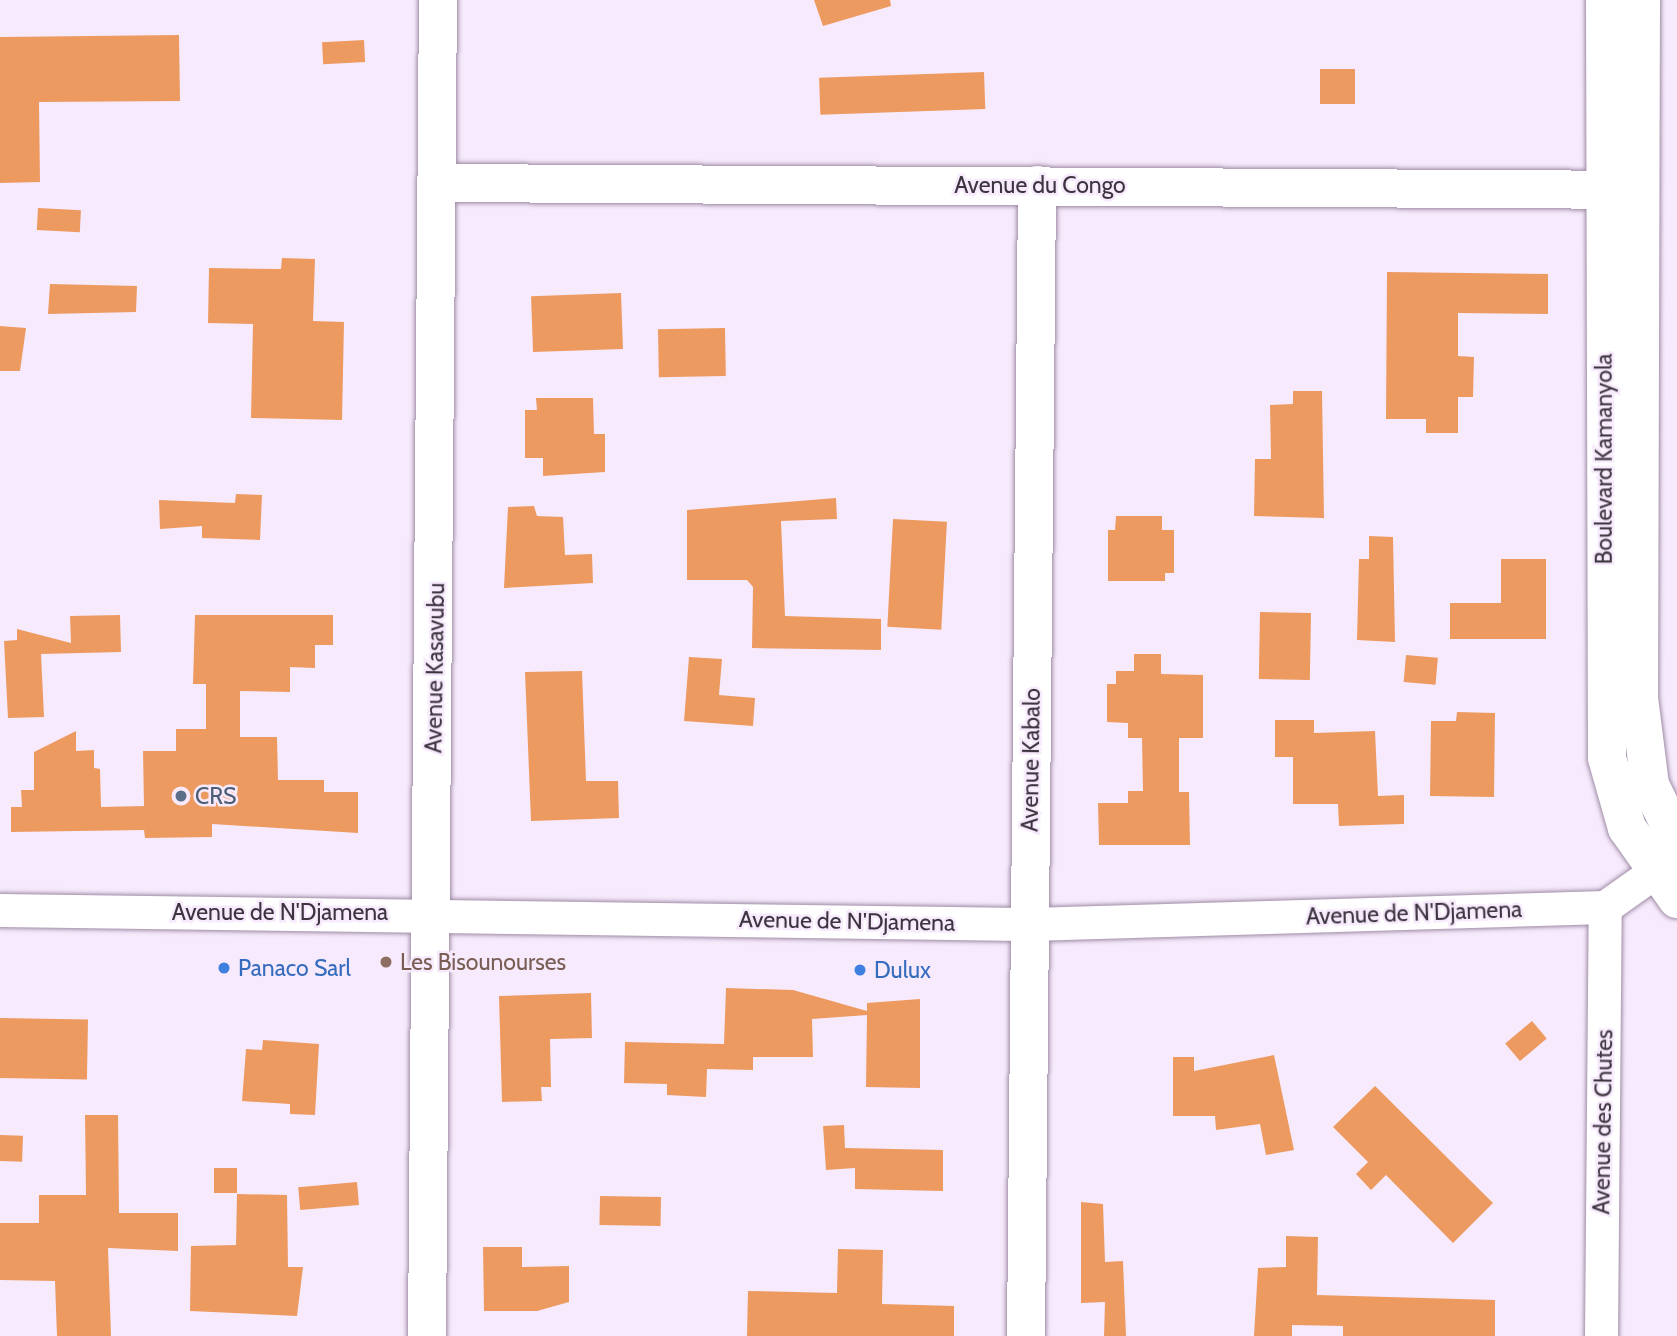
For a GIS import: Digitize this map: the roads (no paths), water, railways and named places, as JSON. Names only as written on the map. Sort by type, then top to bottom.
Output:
[{"type":"main road","name":"Avenue Kasavubu","points":[[427,1336],[441,183],[438,0]]},
{"type":"main road","name":"Boulevard Kamanyola","points":[[1605,0],[1622,190],[1639,698],[1650,785],[1677,841]]},
{"type":"main road","name":"Boulevard Kamanyola","points":[[1641,0],[1622,190],[1604,727],[1620,810],[1669,876]]},
{"type":"main road","name":"Avenue du Congo","points":[[441,183],[1622,190]]},
{"type":"main road","name":"Avenue Kabalo","points":[[1026,1336],[1037,185]]},
{"type":"street","points":[[1605,907],[1669,876]]},
{"type":"street","name":"Avenue de N'Djamena","points":[[0,910],[432,913],[1030,925],[1605,907]]},
{"type":"street","name":"Avenue des Chutes","points":[[1601,1336],[1605,907]]},
{"type":"place","name":"CRS","points":[[181,796]]},
{"type":"place","name":"Les Bisounourses","points":[[386,962]]},
{"type":"place","name":"Panaco Sarl","points":[[224,968]]},
{"type":"place","name":"Dulux","points":[[860,970]]}]
